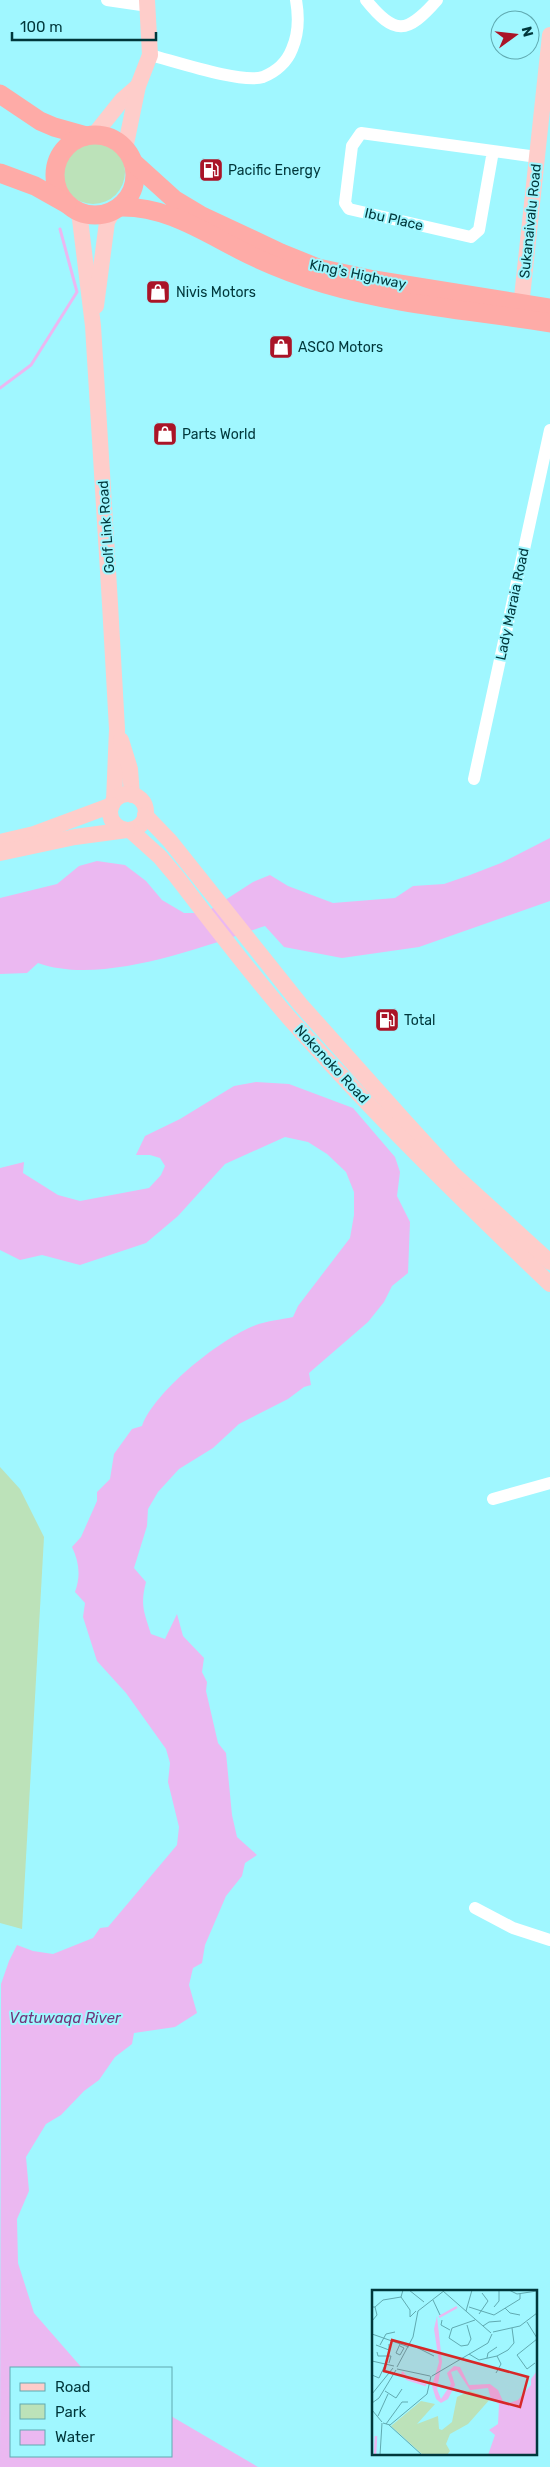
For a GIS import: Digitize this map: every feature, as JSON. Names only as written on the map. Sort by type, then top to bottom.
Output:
[{"type":"highway","points":[[0,94],[40,121],[54,128],[90,136],[106,136],[129,155],[135,174],[134,186],[128,198],[116,209],[90,215],[74,209],[35,186],[0,173]]},
{"type":"highway","points":[[74,209],[62,196],[57,185],[56,172],[58,160],[65,149],[74,141],[90,136]]},
{"type":"highway","name":"King's Highway","points":[[129,155],[188,208],[302,262],[318,268],[521,311],[550,323]]},
{"type":"highway","name":"King's Highway","points":[[116,209],[138,206],[172,216],[264,261],[326,284],[377,296],[521,311],[550,308]]},
{"type":"main road","points":[[129,155],[138,86],[150,55],[148,3]]},
{"type":"main road","name":"Sukanaivalu Road","points":[[521,311],[537,157],[546,120],[550,35]]},
{"type":"main road","points":[[90,136],[122,100],[138,86]]},
{"type":"main road","name":"Golf Link Road","points":[[74,209],[93,326],[117,729],[113,803]]},
{"type":"main road","name":"Golf Link Road","points":[[93,326],[107,222],[116,209]]},
{"type":"main road","name":"Golf Link Road","points":[[117,729],[130,769],[132,795]]},
{"type":"main road","points":[[0,842],[34,834],[113,803],[122,795],[132,795],[144,804],[146,815],[141,825],[128,830],[75,837],[0,854]]},
{"type":"main road","points":[[113,803],[110,811],[113,821],[121,829],[128,830]]},
{"type":"main road","name":"Nokonoko Road","points":[[146,815],[170,841],[210,894],[236,939]]},
{"type":"main road","name":"Nokonoko Road","points":[[128,830],[160,857],[198,905],[236,939],[300,1004],[415,1142],[442,1181],[550,1284]]},
{"type":"main road","name":"Nokonoko Road","points":[[415,1142],[550,1262]]},
{"type":"street","points":[[107,0],[148,3]]},
{"type":"street","points":[[150,55],[240,78],[262,78],[277,70],[289,58],[296,40],[299,15],[296,0]]},
{"type":"street","points":[[366,0],[386,23],[402,27],[420,19],[437,0]]},
{"type":"street","name":"Ibu Place","points":[[493,151],[479,230],[471,237],[349,209],[346,203],[352,146],[361,133],[493,151],[537,157]]},
{"type":"street","name":"Lady Maraia Road","points":[[474,779],[550,430]]},
{"type":"street","points":[[493,1499],[550,1484]]},
{"type":"street","points":[[475,1908],[513,1928],[550,1940]]},
{"type":"green space","points":[[93,140],[111,146],[119,154],[125,172],[119,190],[111,198],[93,204],[75,198],[67,190],[61,172],[67,154],[75,146]]},
{"type":"green space","points":[[0,1467],[20,1489],[44,1537],[22,1929],[0,1923]]},
{"type":"water","points":[[550,838],[550,901],[419,947],[342,958],[284,947],[265,926],[183,953],[121,967],[91,970],[63,969],[38,963],[27,973],[0,974],[0,898],[57,884],[79,866],[97,861],[125,865],[146,881],[162,900],[184,913],[205,913],[253,882],[270,875],[288,886],[333,903],[395,898],[413,886],[444,884],[501,863]]},
{"type":"water","name":"Vatuwaqa River","points":[[256,1082],[289,1084],[353,1108],[395,1157],[400,1172],[397,1196],[410,1222],[408,1273],[392,1286],[384,1302],[368,1322],[309,1373],[311,1385],[304,1387],[288,1399],[239,1424],[213,1448],[179,1469],[158,1492],[148,1509],[147,1526],[134,1568],[146,1582],[143,1603],[146,1620],[151,1634],[165,1639],[177,1614],[183,1636],[204,1658],[202,1672],[207,1682],[206,1691],[218,1743],[226,1753],[232,1815],[237,1837],[257,1855],[245,1863],[242,1876],[226,1896],[205,1945],[202,1963],[193,1968],[189,1985],[197,2013],[175,2027],[134,2033],[132,2044],[115,2057],[99,2080],[84,2091],[61,2115],[46,2124],[26,2157],[29,2191],[17,2219],[18,2263],[34,2313],[81,2367],[10,2367],[10,2457],[172,2457],[172,2417],[258,2467],[0,2467],[1,1984],[17,1945],[33,1951],[53,1954],[93,1938],[100,1928],[108,1927],[177,1845],[179,1827],[168,1782],[170,1763],[166,1749],[126,1693],[97,1661],[83,1617],[85,1603],[75,1592],[78,1569],[72,1547],[81,1537],[97,1501],[97,1492],[110,1479],[114,1454],[132,1429],[142,1426],[149,1412],[173,1383],[205,1356],[237,1334],[261,1323],[293,1317],[298,1306],[350,1238],[354,1215],[354,1192],[346,1172],[327,1154],[308,1142],[285,1137],[225,1164],[178,1216],[146,1243],[80,1265],[42,1255],[20,1260],[0,1250],[0,1168],[24,1162],[23,1173],[58,1195],[80,1201],[149,1188],[161,1175],[165,1166],[160,1158],[150,1155],[136,1155],[145,1136],[180,1119],[234,1086]]},
{"type":"waterway","points":[[0,388],[31,365],[77,292],[60,229]]},
{"type":"place","name":"Pacific Energy","points":[[211,170]]},
{"type":"place","name":"Nivis Motors","points":[[158,292]]},
{"type":"place","name":"ASCO Motors","points":[[281,347]]},
{"type":"place","name":"Parts World","points":[[165,434]]},
{"type":"place","name":"Total","points":[[387,1020]]}]
